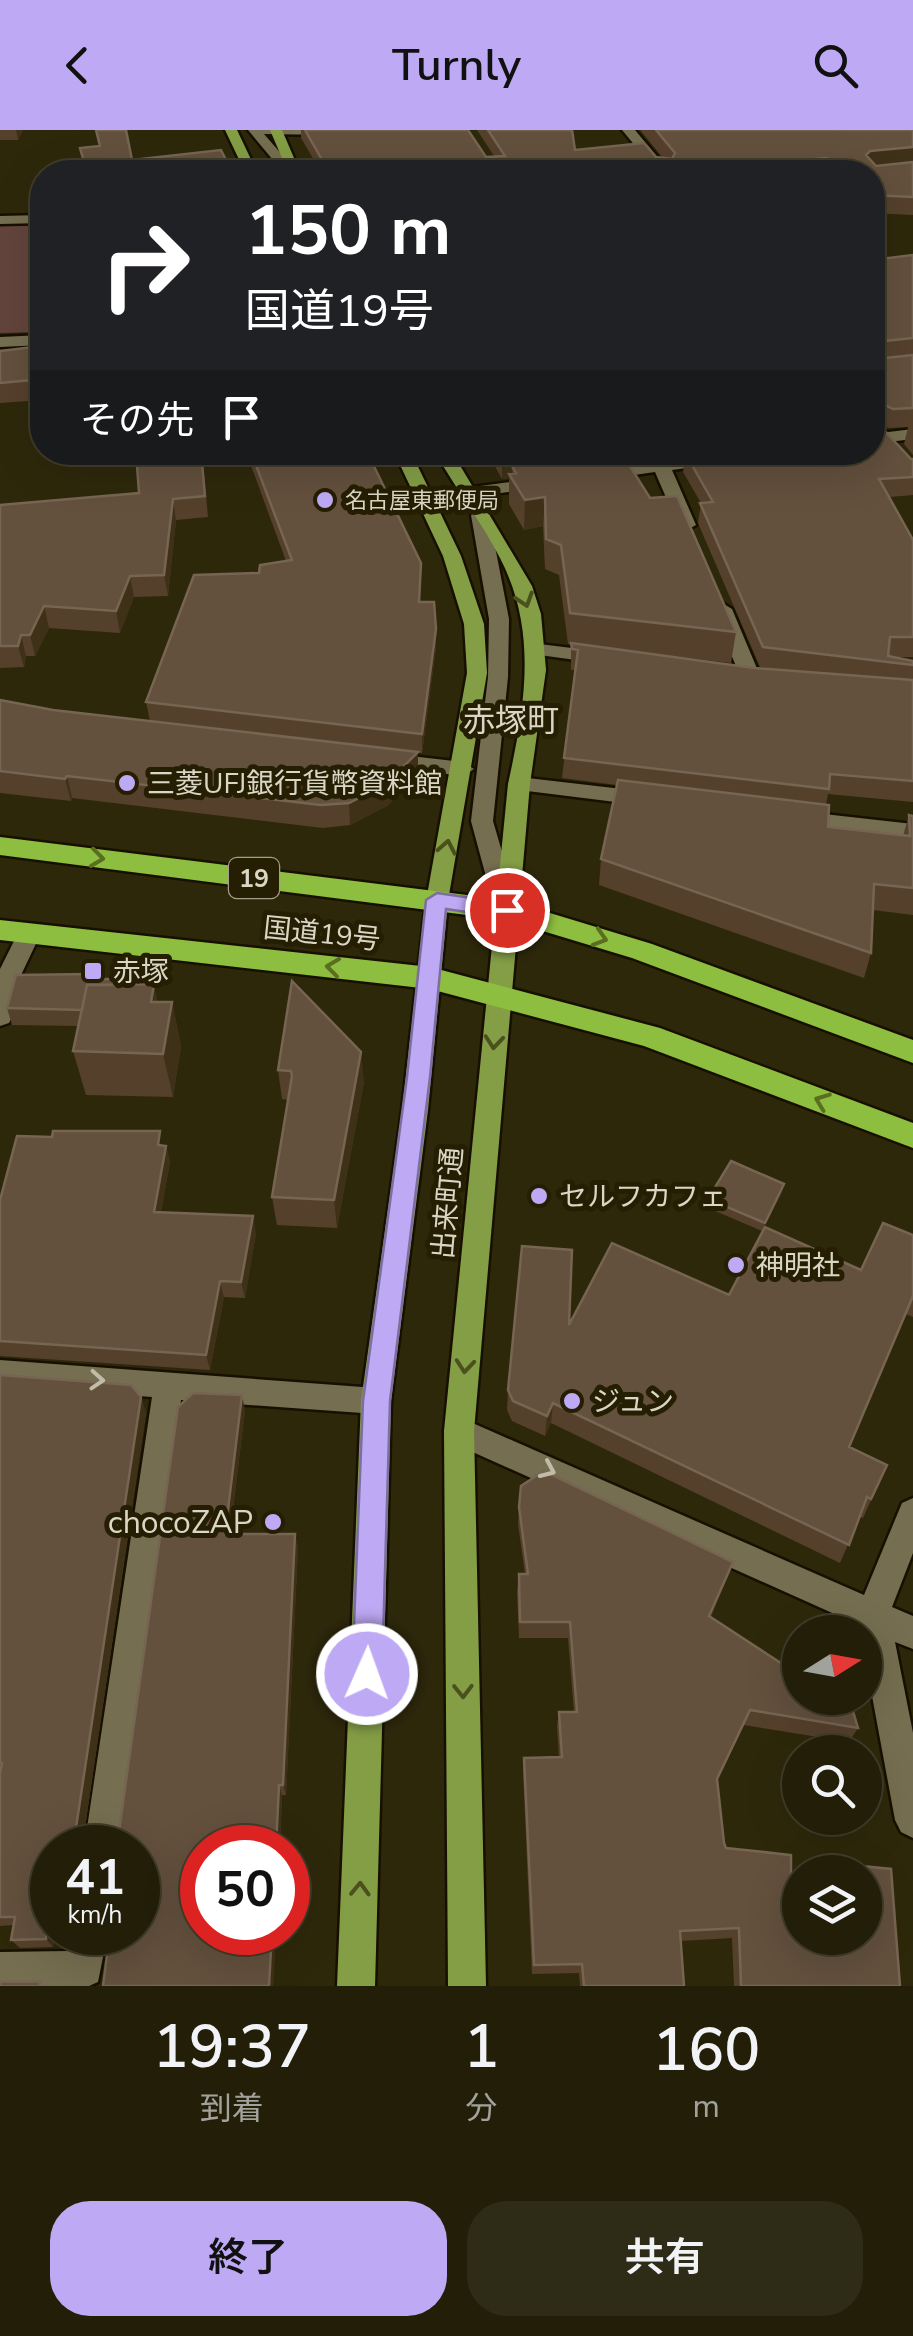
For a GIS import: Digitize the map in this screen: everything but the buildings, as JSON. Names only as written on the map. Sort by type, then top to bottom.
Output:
[{"type":"highway","name":"国道19号","points":[[0,846],[507,910],[642,951],[913,1052]]},
{"type":"highway","name":"国道19号","points":[[0,930],[430,978],[650,1036],[913,1136]]},
{"type":"main road","points":[[230,130],[246,160]]},
{"type":"main road","points":[[276,131],[287,160]]},
{"type":"main road","name":"出来町通","points":[[356,1986],[376,1401],[437,900],[463,769],[476,672],[474,624],[452,556],[408,465]]},
{"type":"main road","name":"出来町通","points":[[450,465],[510,560],[539,650],[536,696],[519,784],[459,1431],[467,1986]]},
{"type":"street","points":[[246,130],[265,160]]},
{"type":"street","points":[[257,130],[350,130]]},
{"type":"street","points":[[257,130],[282,160]]},
{"type":"street","points":[[628,130],[654,160]]},
{"type":"street","points":[[0,220],[30,219]]},
{"type":"street","points":[[0,342],[30,341]]},
{"type":"street","points":[[885,434],[913,434]]},
{"type":"street","points":[[885,441],[904,456]]},
{"type":"street","points":[[588,476],[634,465]]},
{"type":"street","points":[[662,465],[692,537]]},
{"type":"street","points":[[465,493],[550,481]]},
{"type":"street","points":[[480,515],[499,619],[498,677],[482,821],[507,910]]},
{"type":"street","points":[[714,590],[750,678]]},
{"type":"street","points":[[539,650],[619,660]]},
{"type":"street","points":[[354,756],[463,769]]},
{"type":"street","points":[[519,784],[670,802]]},
{"type":"street","points":[[765,814],[913,831]]},
{"type":"street","points":[[0,1018],[10,974],[30,934]]},
{"type":"street","points":[[0,1373],[376,1401]]},
{"type":"street","points":[[105,1825],[168,1386]]},
{"type":"street","points":[[459,1431],[913,1633]]},
{"type":"street","points":[[913,1513],[873,1614],[913,1820]]},
{"type":"street","points":[[0,1970],[85,1969],[87,1955]]},
{"type":"shaded area","points":[[30,225],[30,332],[0,333],[0,226]]},
{"type":"place","name":"名古屋東郵便局","points":[[325,500]]},
{"type":"place","name":"三菱UFJ銀行貨幣資料館","points":[[127,783]]},
{"type":"place","name":"赤塚","points":[[93,971]]},
{"type":"place","name":"セルフカフェ","points":[[539,1196]]},
{"type":"place","name":"神明社","points":[[736,1265]]},
{"type":"place","name":"ジュン","points":[[572,1401]]},
{"type":"place","name":"chocoZAP","points":[[273,1522]]},
{"type":"district","name":"赤塚町","points":[[511,720]]},
{"type":"route","points":[[367,1674],[376,1401],[419,1077],[437,900],[507,910]]}]
